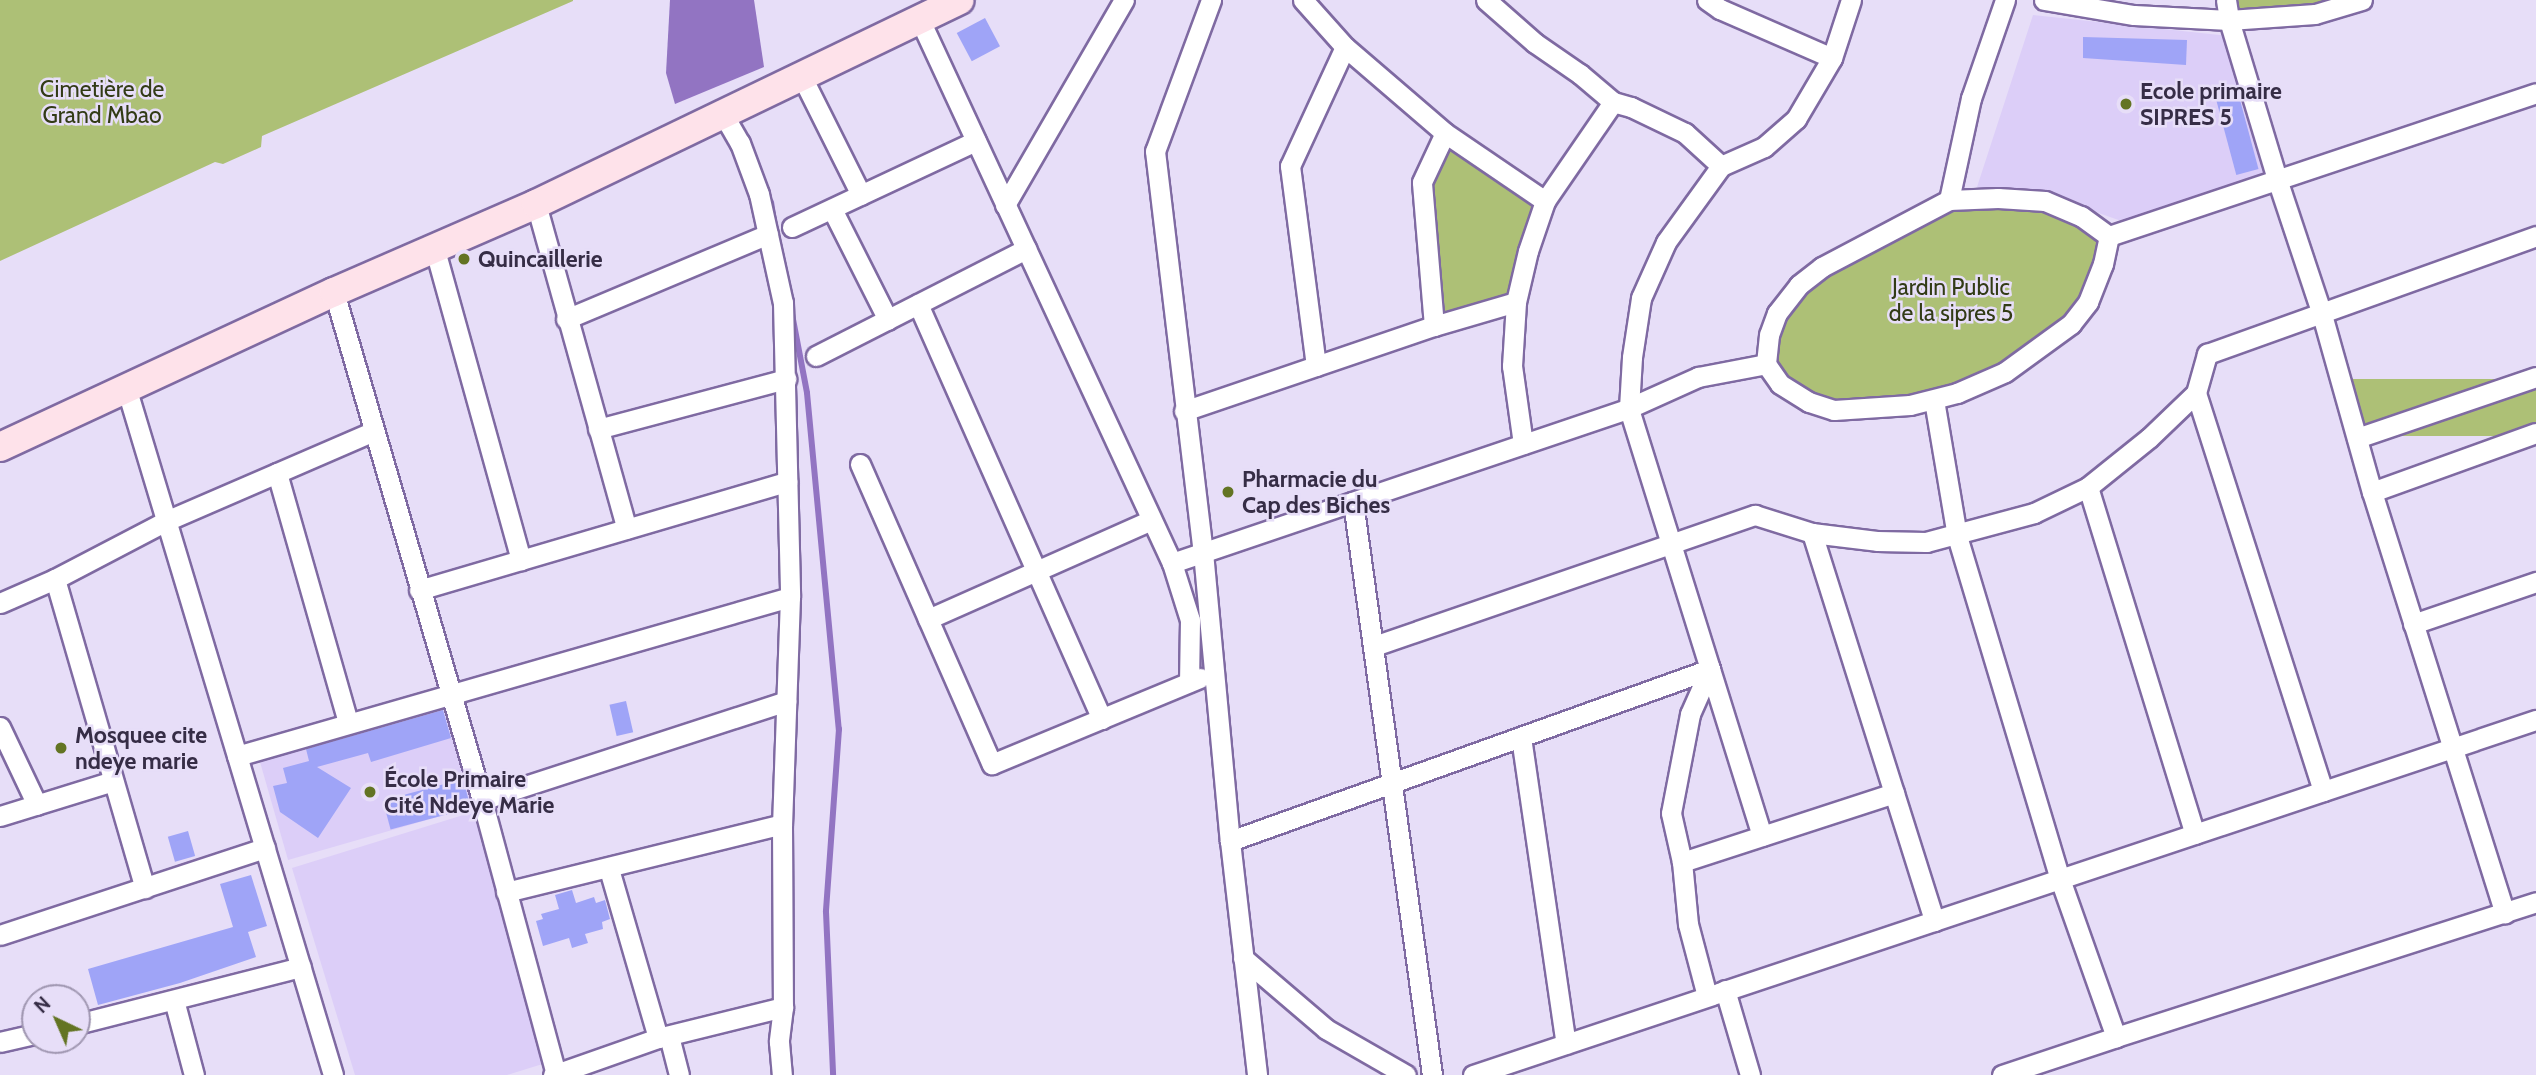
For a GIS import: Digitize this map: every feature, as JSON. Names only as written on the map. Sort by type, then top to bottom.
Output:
[{"type":"street","points":[[0,447],[334,292],[536,204],[959,0]]},
{"type":"street","points":[[1005,205],[1125,0]]},
{"type":"street","points":[[1211,0],[1155,151],[1184,411],[1203,552],[1230,841],[1257,1075]]},
{"type":"street","points":[[1303,0],[1345,47],[1445,133],[1545,201]]},
{"type":"street","points":[[1486,0],[1535,43],[1580,74],[1613,102],[1631,107],[1685,133],[1721,166]]},
{"type":"street","points":[[1707,0],[1720,9],[1832,58]]},
{"type":"street","points":[[1762,836],[1629,408],[1632,357],[1641,298],[1666,242],[1721,166],[1764,147],[1796,119],[1832,58],[1851,0]]},
{"type":"street","points":[[1949,200],[1971,98],[2005,0]]},
{"type":"street","points":[[2044,0],[2134,15],[2229,20],[2315,14],[2362,0]]},
{"type":"street","points":[[2226,0],[2229,20],[2321,312],[2372,492],[2505,914]]},
{"type":"street","points":[[919,18],[1172,563],[1189,620],[1189,682]]},
{"type":"street","points":[[1316,366],[1290,166],[1345,47]]},
{"type":"street","points":[[801,75],[861,195]]},
{"type":"street","points":[[2109,236],[2536,93]]},
{"type":"street","points":[[1523,444],[1512,366],[1516,302],[1528,251],[1545,201],[1613,102]]},
{"type":"street","points":[[723,114],[740,143],[759,194],[783,303],[790,597],[782,824],[783,1007],[779,1042],[782,1075]]},
{"type":"street","points":[[1434,326],[1422,182],[1445,133]]},
{"type":"street","points":[[792,228],[976,141]]},
{"type":"street","points":[[1998,198],[2045,201],[2081,216],[2109,236],[2103,264],[2088,302],[2071,324],[2005,373],[1934,400],[1866,410],[1834,410],[1809,402],[1780,384],[1766,364],[1769,335],[1777,313],[1799,285],[1822,267],[1949,200],[1998,198]]},
{"type":"street","points":[[536,204],[626,529]]},
{"type":"street","points":[[832,209],[887,320]]},
{"type":"street","points":[[566,319],[768,234]]},
{"type":"street","points":[[1374,646],[1755,515],[1812,533],[1914,542],[1957,536],[2034,513],[2088,487],[2149,438],[2196,393],[2207,354],[2536,236]]},
{"type":"street","points":[[435,250],[521,560]]},
{"type":"street","points":[[816,356],[1026,250]]},
{"type":"street","points":[[334,292],[482,800],[555,1075],[663,1037],[783,1007]]},
{"type":"street","points":[[1184,411],[1434,326],[1516,302]]},
{"type":"street","points":[[918,304],[1102,719]]},
{"type":"street","points":[[1172,563],[1629,408],[1698,377],[1766,364]]},
{"type":"street","points":[[2357,438],[2536,377]]},
{"type":"street","points":[[598,429],[786,379]]},
{"type":"street","points":[[126,387],[333,1075]]},
{"type":"street","points":[[2196,393],[2323,791]]},
{"type":"street","points":[[1934,400],[1957,536],[2060,879],[2116,1037]]},
{"type":"street","points":[[0,603],[55,579],[166,521],[374,431]]},
{"type":"street","points":[[2372,492],[2536,433]]},
{"type":"street","points":[[860,464],[992,764],[1214,672]]},
{"type":"street","points":[[277,473],[348,722]]},
{"type":"street","points":[[419,590],[787,482]]},
{"type":"street","points":[[2088,487],[2195,834]]},
{"type":"street","points":[[1353,502],[1432,1075]]},
{"type":"street","points":[[928,619],[1152,520]]},
{"type":"street","points":[[1812,533],[1934,921]]},
{"type":"street","points":[[55,579],[145,888]]},
{"type":"street","points":[[2413,624],[2536,582]]},
{"type":"street","points":[[237,756],[451,692],[790,597]]},
{"type":"street","points":[[1230,841],[1710,669]]},
{"type":"street","points":[[1710,669],[1690,714],[1671,813],[1682,862],[1688,924],[1750,1075]]},
{"type":"street","points":[[482,800],[786,701]]},
{"type":"street","points":[[1473,1075],[2536,720]]},
{"type":"street","points":[[0,727],[37,805]]},
{"type":"street","points":[[1521,737],[1566,1044]]},
{"type":"street","points":[[0,816],[114,781]]},
{"type":"street","points":[[1682,862],[1894,793]]},
{"type":"street","points":[[506,892],[609,869],[782,824]]},
{"type":"street","points":[[1,934],[265,848]]},
{"type":"street","points":[[609,869],[663,1037],[679,1075]]},
{"type":"street","points":[[2002,1075],[2536,902]]},
{"type":"street","points":[[1243,958],[1326,1029],[1406,1075]]},
{"type":"street","points":[[91,1021],[301,967]]},
{"type":"street","points":[[174,1000],[194,1075]]},
{"type":"street","points":[[0,1042],[21,1037]]},
{"type":"shaded area","points":[[670,0],[754,0],[764,67],[675,104],[666,73]]},
{"type":"shaded area","name":"Ecole primaire SIPRES 5","points":[[2033,15],[2229,36],[2266,173],[2130,224],[2067,202],[1977,187]]},
{"type":"shaded area","name":"École Primaire Cité Ndeye Marie","points":[[447,703],[476,806],[288,860],[259,757]]},
{"type":"shaded area","points":[[473,812],[549,1062],[507,1075],[355,1075],[292,868]]},
{"type":"green space","name":"Cimetière de Grand Mbao","points":[[0,0],[573,1],[262,136],[261,147],[223,164],[215,162],[0,261]]},
{"type":"green space","points":[[2231,0],[2349,0],[2234,21]]},
{"type":"green space","points":[[1444,137],[1542,202],[1512,304],[1443,322],[1427,183]]},
{"type":"green space","name":"Jardin Public de la sipres 5","points":[[1948,202],[2045,203],[2105,241],[2084,299],[2008,374],[1867,413],[1801,395],[1767,362],[1780,312],[1821,264]]},
{"type":"green space","points":[[2349,379],[2536,379],[2536,436],[2349,436]]},
{"type":"building","points":[[985,18],[1000,46],[972,61],[957,33]]},
{"type":"building","points":[[2083,37],[2187,40],[2186,65],[2083,58]]},
{"type":"building","points":[[2236,85],[2259,169],[2236,175],[2214,91]]},
{"type":"building","points":[[626,701],[633,732],[617,736],[609,705]]},
{"type":"building","points":[[443,710],[451,738],[371,762],[368,753],[317,767],[351,788],[318,838],[280,812],[273,786],[287,783],[283,768],[309,761],[306,749]]},
{"type":"building","points":[[463,779],[471,808],[391,829],[383,800]]},
{"type":"building","points":[[188,831],[195,856],[175,862],[168,837]]},
{"type":"building","points":[[251,875],[267,926],[248,932],[256,957],[180,983],[98,1005],[88,969],[233,927],[220,884]]},
{"type":"building","points":[[572,890],[576,903],[594,897],[596,903],[605,900],[610,919],[602,922],[603,929],[585,934],[588,943],[572,948],[569,938],[543,946],[536,921],[543,919],[541,914],[559,909],[555,895]]},
{"type":"waterway","points":[[771,202],[774,221]]},
{"type":"waterway","points":[[792,314],[807,393],[839,729],[826,912],[833,1075]]},
{"type":"place","name":"Ecole primaire SIPRES 5","points":[[2126,104]]},
{"type":"place","name":"Quincaillerie","points":[[464,259]]},
{"type":"place","name":"Pharmacie du Cap des Biches","points":[[1228,492]]},
{"type":"place","name":"Mosquee cite ndeye marie","points":[[61,748]]},
{"type":"place","name":"École Primaire Cité Ndeye Marie","points":[[370,792]]}]
